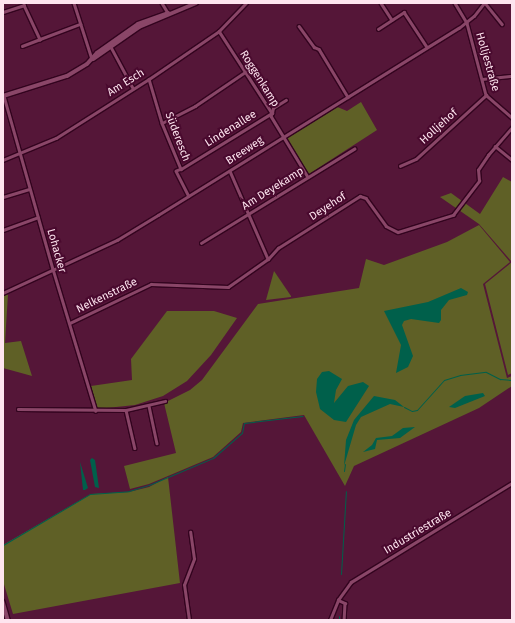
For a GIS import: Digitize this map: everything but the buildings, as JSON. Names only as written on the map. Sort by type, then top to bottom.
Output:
[{"type":"main road","points":[[4,96],[62,78],[92,60],[139,27],[168,13],[196,3]]},
{"type":"street","points":[[74,3],[92,60]]},
{"type":"street","points":[[162,3],[168,13]]},
{"type":"street","name":"Am Esch","points":[[3,160],[20,155],[56,138],[149,79],[219,31],[246,3]]},
{"type":"street","points":[[381,3],[392,20]]},
{"type":"street","name":"Holljestraße","points":[[455,3],[467,22],[486,95],[512,118]]},
{"type":"street","points":[[485,3],[502,24]]},
{"type":"street","name":"Breeweg","points":[[3,293],[117,240],[467,22],[485,3]]},
{"type":"street","points":[[3,12],[24,5],[40,39]]},
{"type":"street","points":[[378,29],[404,12],[426,47]]},
{"type":"street","points":[[22,46],[80,24]]},
{"type":"street","points":[[298,26],[314,47],[319,49],[348,97]]},
{"type":"street","name":"Roggenkamp","points":[[219,31],[272,113],[308,177]]},
{"type":"street","points":[[110,46],[133,88]]},
{"type":"street","points":[[162,123],[195,106],[245,72]]},
{"type":"street","points":[[482,79],[512,76]]},
{"type":"street","name":"Süderesch","points":[[149,79],[162,123],[181,168],[176,171],[189,196]]},
{"type":"street","name":"Holljehof","points":[[400,166],[416,159],[486,95]]},
{"type":"street","name":"Lohacker","points":[[4,96],[29,190],[96,410]]},
{"type":"street","name":"Lindenallee","points":[[181,168],[272,113],[273,108],[286,100]]},
{"type":"street","name":"Deyehof","points":[[151,284],[228,287],[268,259],[278,248],[360,196],[366,198],[386,226],[398,232],[453,215],[479,182],[478,170],[512,127]]},
{"type":"street","points":[[496,146],[512,160]]},
{"type":"street","name":"Am Deyekamp","points":[[201,243],[354,149]]},
{"type":"street","points":[[230,171],[268,259]]},
{"type":"street","points":[[3,197],[29,190]]},
{"type":"street","points":[[3,230],[38,217]]},
{"type":"street","name":"Nelkenstraße","points":[[70,323],[151,284]]},
{"type":"street","points":[[18,410],[126,410],[166,401]]},
{"type":"street","points":[[149,406],[157,443]]},
{"type":"street","points":[[126,410],[135,448]]},
{"type":"street","name":"Industriestraße","points":[[330,620],[338,600],[356,578],[512,483]]},
{"type":"street","points":[[189,620],[184,585],[194,559],[190,532]]},
{"type":"street","points":[[338,600],[345,603],[344,620]]},
{"type":"street","points":[[3,602],[8,620]]},
{"type":"shaded area","points":[[361,102],[377,130],[309,174],[285,137],[335,106],[347,111]]},
{"type":"shaded area","points":[[503,177],[512,182],[512,262],[479,224],[440,197],[451,193],[480,214]]},
{"type":"shaded area","points":[[479,225],[510,262],[483,284],[507,378],[512,376],[512,386],[479,408],[354,466],[345,486],[304,415],[243,423],[241,432],[213,457],[149,484],[130,489],[124,466],[176,453],[164,403],[190,390],[202,380],[258,304],[359,288],[366,259],[384,265],[447,242]]},
{"type":"shaded area","points":[[512,262],[512,373],[508,375],[485,284]]},
{"type":"shaded area","points":[[274,271],[291,296],[291,297],[266,300]]},
{"type":"shaded area","points":[[461,288],[468,292],[467,295],[449,300],[441,310],[441,320],[439,323],[411,319],[404,321],[402,325],[413,356],[408,367],[396,373],[401,345],[384,311],[428,302]]},
{"type":"shaded area","points":[[8,294],[5,343],[21,341],[32,376],[3,368],[3,296]]},
{"type":"shaded area","points":[[167,311],[214,311],[237,318],[211,355],[187,381],[163,396],[135,405],[97,409],[91,386],[132,380],[131,359]]},
{"type":"shaded area","points":[[329,371],[342,379],[336,390],[334,403],[348,386],[363,382],[369,386],[346,422],[334,420],[320,409],[316,392],[317,379],[322,372]]},
{"type":"shaded area","points":[[483,393],[485,396],[455,408],[449,407],[465,396]]},
{"type":"shaded area","points":[[374,396],[395,400],[404,407],[390,404],[361,417],[356,425],[344,466],[346,440],[354,420]]},
{"type":"shaded area","points":[[415,427],[400,438],[377,440],[375,449],[363,452],[372,445],[376,438],[392,436],[403,428]]},
{"type":"shaded area","points":[[92,458],[95,460],[99,488],[95,487],[90,460]]},
{"type":"shaded area","points":[[80,462],[88,488],[85,490],[83,490]]},
{"type":"shaded area","points":[[168,477],[180,583],[13,614],[3,581],[3,545],[91,494],[129,492],[149,487]]},
{"type":"waterway","points":[[404,407],[412,411],[417,410],[444,380],[460,375],[486,372],[500,379],[512,380]]},
{"type":"waterway","points":[[3,545],[90,494],[129,491],[149,485],[213,458],[242,433],[244,423],[303,416]]},
{"type":"waterway","points":[[344,471],[345,464]]},
{"type":"waterway","points":[[341,574],[346,491]]}]
